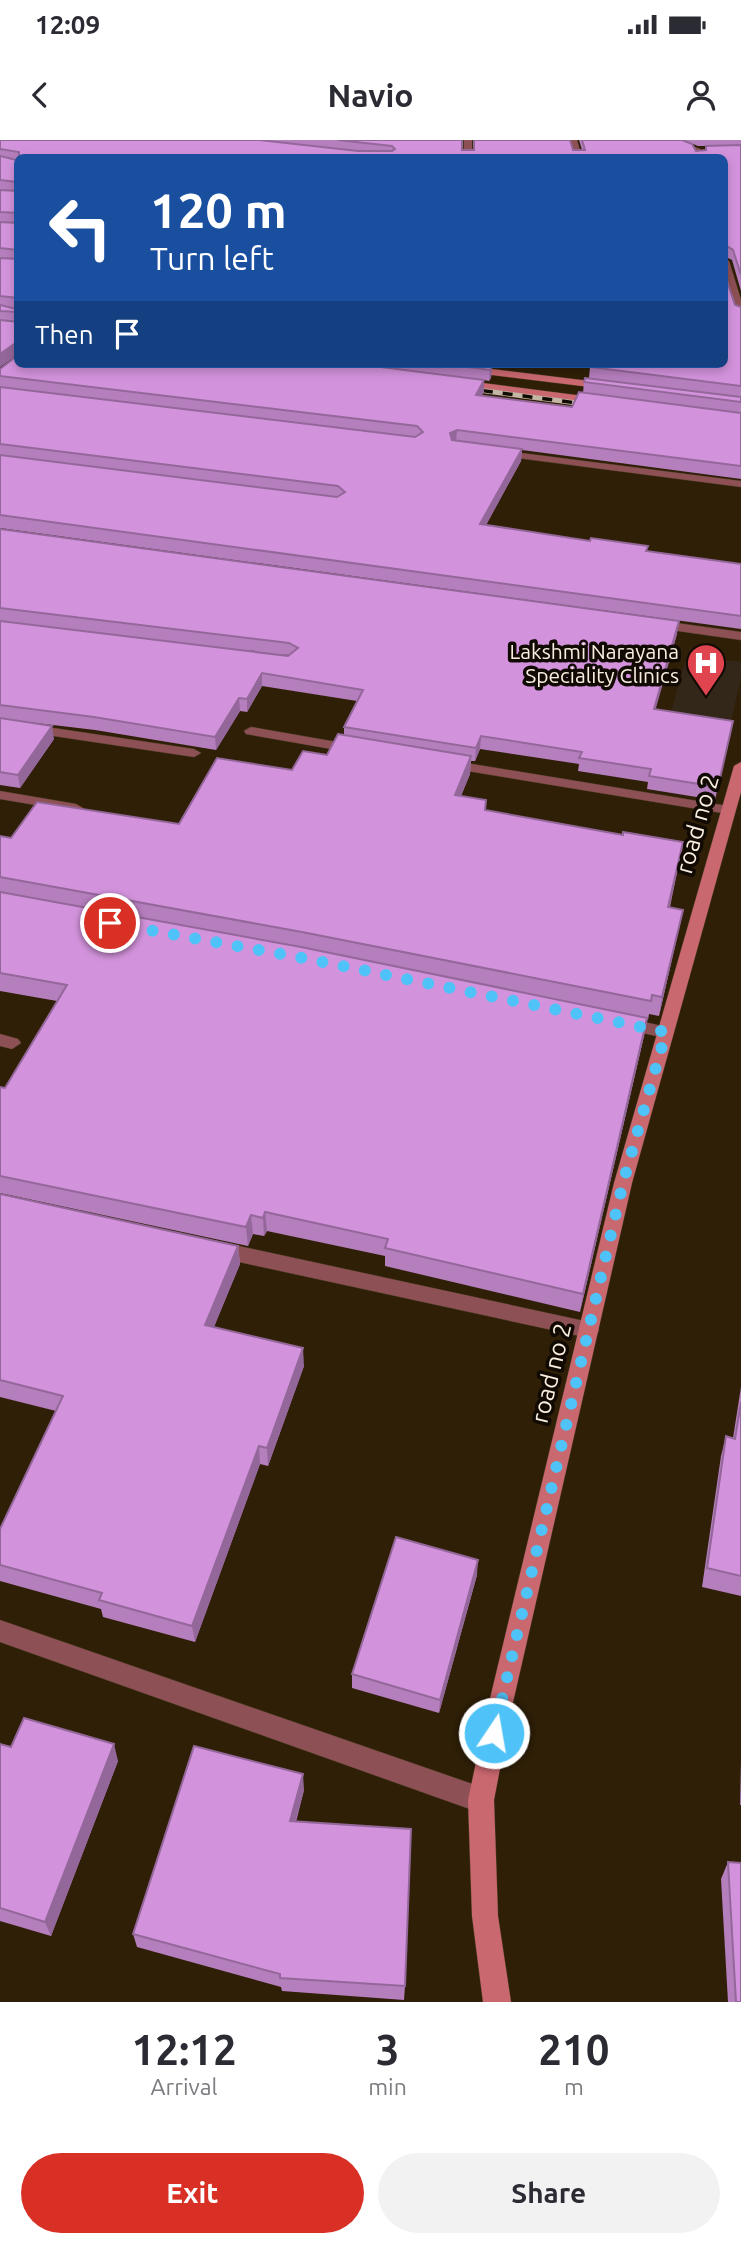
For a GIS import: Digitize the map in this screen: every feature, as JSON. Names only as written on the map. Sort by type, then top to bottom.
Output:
[{"type":"main road","points":[[459,368],[613,387]]},
{"type":"main road","points":[[444,381],[604,402]]},
{"type":"main road","name":"road no 2","points":[[497,2002],[485,1916],[481,1800],[505,1685],[623,1183],[741,766]]},
{"type":"street","points":[[668,140],[698,154],[708,151]]},
{"type":"street","points":[[728,282],[741,315]]},
{"type":"street","points":[[484,451],[741,484]]},
{"type":"street","points":[[647,622],[741,636]]},
{"type":"street","points":[[0,724],[194,753]]},
{"type":"street","points":[[251,731],[371,752]]},
{"type":"street","points":[[438,763],[728,810]]},
{"type":"street","points":[[0,796],[90,811]]},
{"type":"street","points":[[612,1021],[666,1032]]},
{"type":"street","points":[[201,1245],[589,1330]]},
{"type":"street","points":[[0,1631],[481,1800]]},
{"type":"shaded area","name":"Lakshmi Narayana Speciality Clinics","points":[[687,655],[741,662],[741,678],[730,725],[670,716]]},
{"type":"building","points":[[0,140],[259,140],[358,151],[395,149],[392,146],[338,140],[462,140],[462,150],[474,150],[474,140],[570,140],[573,150],[585,150],[582,140],[682,140],[692,144],[696,151],[706,150],[706,146],[741,145],[741,275],[733,250],[728,247],[728,154],[19,154],[0,149]]},
{"type":"building","points":[[0,156],[14,160],[14,182],[0,180]]},
{"type":"building","points":[[0,190],[14,191],[14,213],[0,212]]},
{"type":"building","points":[[0,222],[14,223],[14,250],[0,248]]},
{"type":"building","points":[[0,258],[14,259],[14,298],[0,296]]},
{"type":"building","points":[[728,284],[735,305],[741,307],[741,386],[598,368],[728,368]]},
{"type":"building","points":[[0,305],[14,308],[14,312],[0,311]]},
{"type":"building","points":[[0,320],[14,322],[14,344],[0,354]]},
{"type":"building","points":[[14,358],[14,368],[389,368],[484,380],[476,395],[572,407],[579,392],[741,413],[741,466],[457,430],[450,433],[452,440],[522,449],[480,524],[590,541],[591,538],[648,546],[646,551],[741,564],[741,616],[0,515],[0,455],[337,497],[345,492],[338,486],[0,444],[0,387],[415,437],[423,432],[417,426],[0,376],[0,369]]},
{"type":"building","points":[[585,378],[741,397],[741,402],[584,382]]},
{"type":"building","points":[[0,529],[679,621],[654,709],[733,721],[718,787],[649,776],[651,769],[579,758],[582,752],[481,736],[476,748],[344,727],[363,690],[262,673],[247,699],[239,698],[215,737],[0,705],[0,621],[288,656],[298,648],[289,643],[0,608]]},
{"type":"building","points":[[0,718],[52,726],[18,775],[0,772]]},
{"type":"building","points":[[338,734],[471,756],[455,795],[486,800],[485,810],[623,835],[623,832],[683,842],[668,907],[683,910],[662,997],[652,995],[651,1001],[302,932],[0,877],[0,836],[11,838],[37,802],[179,824],[217,758],[292,770],[303,751],[327,755]]},
{"type":"building","points":[[0,892],[301,947],[647,1018],[583,1294],[385,1248],[388,1239],[265,1212],[263,1218],[251,1215],[246,1227],[0,1176],[0,1087],[5,1088],[67,985],[0,973]]},
{"type":"building","points":[[0,1194],[238,1246],[205,1325],[303,1348],[267,1448],[259,1446],[192,1626],[99,1600],[102,1593],[0,1565],[0,1529],[63,1396],[0,1380]]},
{"type":"building","points":[[741,1402],[741,1576],[707,1568],[726,1436],[735,1439]]},
{"type":"building","points":[[396,1537],[478,1560],[440,1700],[352,1674]]},
{"type":"building","points":[[24,1718],[114,1744],[45,1922],[0,1908],[0,1744],[11,1747]]},
{"type":"building","points":[[194,1746],[303,1774],[290,1821],[411,1829],[405,1986],[280,1978],[280,1974],[133,1934]]},
{"type":"building","points":[[728,1862],[741,1863],[741,2002],[736,2002]]},
{"type":"railway","points":[[463,388],[592,405]]},
{"type":"place","name":"Lakshmi Narayana Speciality Clinics","points":[[706,697]]},
{"type":"route","points":[[110,923],[303,958],[666,1032],[623,1183],[494,1733]]}]
